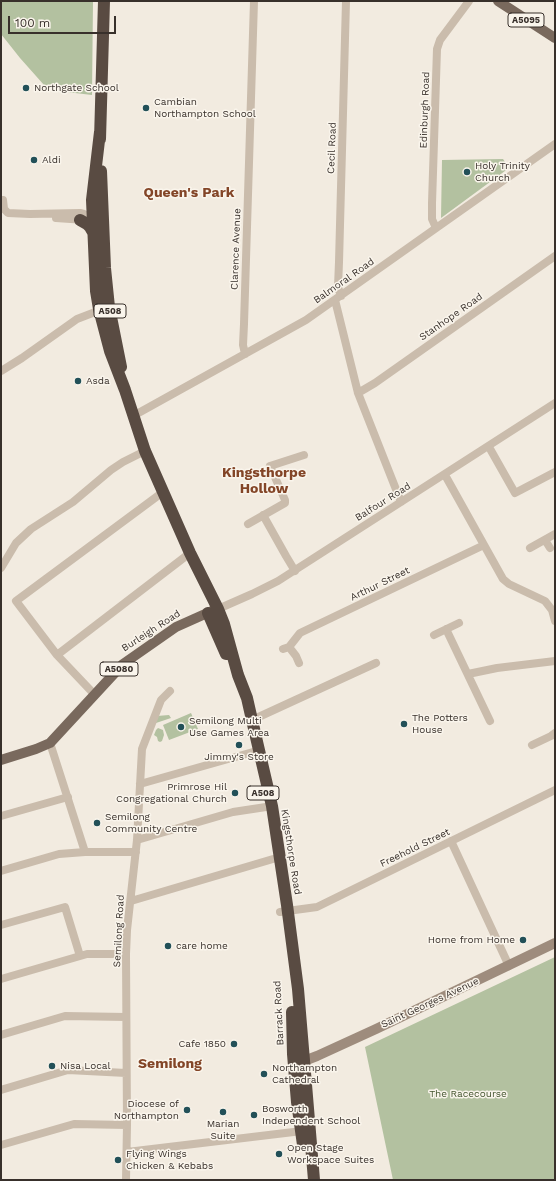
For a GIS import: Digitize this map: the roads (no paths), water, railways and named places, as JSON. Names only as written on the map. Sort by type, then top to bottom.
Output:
[{"type":"highway","name":"A508","points":[[104,1],[97,199],[98,232],[96,291],[104,308]]},
{"type":"highway","points":[[97,199],[80,216],[90,227],[98,232]]},
{"type":"highway","points":[[93,219],[98,217],[97,199]]},
{"type":"highway","name":"A508","points":[[93,219],[104,247],[102,258],[102,304],[104,308],[110,351],[125,390],[145,451],[190,553],[213,611]]},
{"type":"highway","name":"Kingsthorpe Road","points":[[213,611],[224,624],[238,675],[247,698],[252,720],[273,859],[298,989]]},
{"type":"highway","name":"Kingsthorpe Road","points":[[238,675],[239,698],[272,806],[280,853],[283,915]]},
{"type":"highway","name":"Barrack Road","points":[[283,915],[293,1024],[293,1054],[297,1102],[302,1131],[306,1180]]},
{"type":"highway","name":"Barrack Road","points":[[298,989],[314,1180]]},
{"type":"highway","name":"Barrack Road","points":[[297,1102],[301,1096],[299,1073],[301,1065],[304,1061]]},
{"type":"main road","name":"A5095","points":[[498,1],[555,38]]},
{"type":"main road","name":"Burleigh Road","points":[[1,760],[50,743],[123,664],[176,627],[213,611]]},
{"type":"street","name":"Clarence Avenue","points":[[245,354],[243,345],[243,331],[254,1]]},
{"type":"street","name":"Cecil Road","points":[[346,1],[338,298],[358,393],[401,502]]},
{"type":"street","name":"Edinburgh Road","points":[[436,228],[432,219],[432,203],[437,49],[440,40],[469,1]]},
{"type":"street","name":"Balmoral Road","points":[[133,416],[297,326],[555,144]]},
{"type":"street","points":[[3,200],[3,213],[80,216],[93,219]]},
{"type":"street","name":"Stanhope Road","points":[[358,393],[375,383],[555,256]]},
{"type":"street","points":[[1,371],[22,358],[76,319],[104,308]]},
{"type":"street","name":"Balfour Road","points":[[213,611],[266,588],[445,475],[555,403]]},
{"type":"street","points":[[489,446],[515,493],[555,472]]},
{"type":"street","points":[[1,568],[16,543],[31,529],[73,502],[111,470],[145,451]]},
{"type":"street","points":[[248,524],[285,503],[270,466],[304,455]]},
{"type":"street","points":[[445,475],[503,579],[509,584],[545,600],[552,610],[555,621]]},
{"type":"street","points":[[94,694],[57,655],[16,601],[163,492]]},
{"type":"street","points":[[263,516],[295,570]]},
{"type":"street","points":[[530,548],[555,534]]},
{"type":"street","points":[[545,540],[550,548]]},
{"type":"street","name":"Arthur Street","points":[[299,663],[296,656],[286,648],[300,633],[484,545]]},
{"type":"street","points":[[57,655],[190,553]]},
{"type":"street","points":[[434,635],[459,623]]},
{"type":"street","points":[[446,629],[490,721]]},
{"type":"street","points":[[468,674],[497,668],[555,661]]},
{"type":"street","points":[[252,720],[376,663]]},
{"type":"street","name":"Semilong Road","points":[[126,1180],[126,954],[127,930],[137,840],[142,749],[161,700],[170,691]]},
{"type":"street","points":[[532,745],[555,733]]},
{"type":"street","points":[[50,743],[85,852]]},
{"type":"street","points":[[140,784],[256,751]]},
{"type":"street","name":"Freehold Street","points":[[283,915],[317,907],[555,790]]},
{"type":"street","points":[[1,816],[68,797]]},
{"type":"street","points":[[137,840],[233,812],[266,807]]},
{"type":"street","points":[[451,841],[509,966]]},
{"type":"street","points":[[1,871],[59,854],[85,852],[136,852]]},
{"type":"street","points":[[131,901],[273,859]]},
{"type":"street","points":[[1,925],[66,907],[80,956]]},
{"type":"street","name":"Saint Georges Avenue","points":[[304,1061],[376,1029],[555,943]]},
{"type":"street","points":[[1,979],[87,954],[126,954]]},
{"type":"street","points":[[1,1035],[65,1016],[126,1017]]},
{"type":"street","points":[[1,1090],[68,1070],[126,1073]]},
{"type":"street","points":[[1,1145],[74,1124],[127,1125]]},
{"type":"street","points":[[127,1152],[302,1131]]},
{"type":"place","name":"Northgate School","points":[[26,88]]},
{"type":"place","name":"Cambian Northampton School","points":[[146,108]]},
{"type":"place","name":"Aldi","points":[[34,160]]},
{"type":"place","name":"Holy Trinity Church","points":[[467,172]]},
{"type":"place","name":"Asda","points":[[78,381]]},
{"type":"place","name":"The Potters House","points":[[404,724]]},
{"type":"place","name":"Semilong Multi Use Games Area","points":[[181,727]]},
{"type":"place","name":"Jimmy's Store","points":[[239,745]]},
{"type":"place","name":"Primrose Hil Congregational Church","points":[[235,793]]},
{"type":"place","name":"Semilong Community Centre","points":[[97,823]]},
{"type":"place","name":"Home from Home","points":[[523,940]]},
{"type":"place","name":"care home","points":[[168,946]]},
{"type":"place","name":"Cafe 1850","points":[[234,1044]]},
{"type":"place","name":"Nisa Local","points":[[52,1066]]},
{"type":"place","name":"Northampton Cathedral","points":[[264,1074]]},
{"type":"place","name":"Diocese of Northampton","points":[[187,1110]]},
{"type":"place","name":"Marian Suite","points":[[223,1112]]},
{"type":"place","name":"Bosworth Independent School","points":[[254,1115]]},
{"type":"place","name":"Open Stage Workspace Suites","points":[[279,1154]]},
{"type":"place","name":"Flying Wings Chicken & Kebabs","points":[[118,1160]]},
{"type":"district","name":"Queen's Park","points":[[189,193]]},
{"type":"district","name":"Kingsthorpe Hollow","points":[[264,482]]},
{"type":"district","name":"Semilong","points":[[170,1064]]},
{"type":"park label","name":"The Racecourse","points":[[468,1094]]}]
